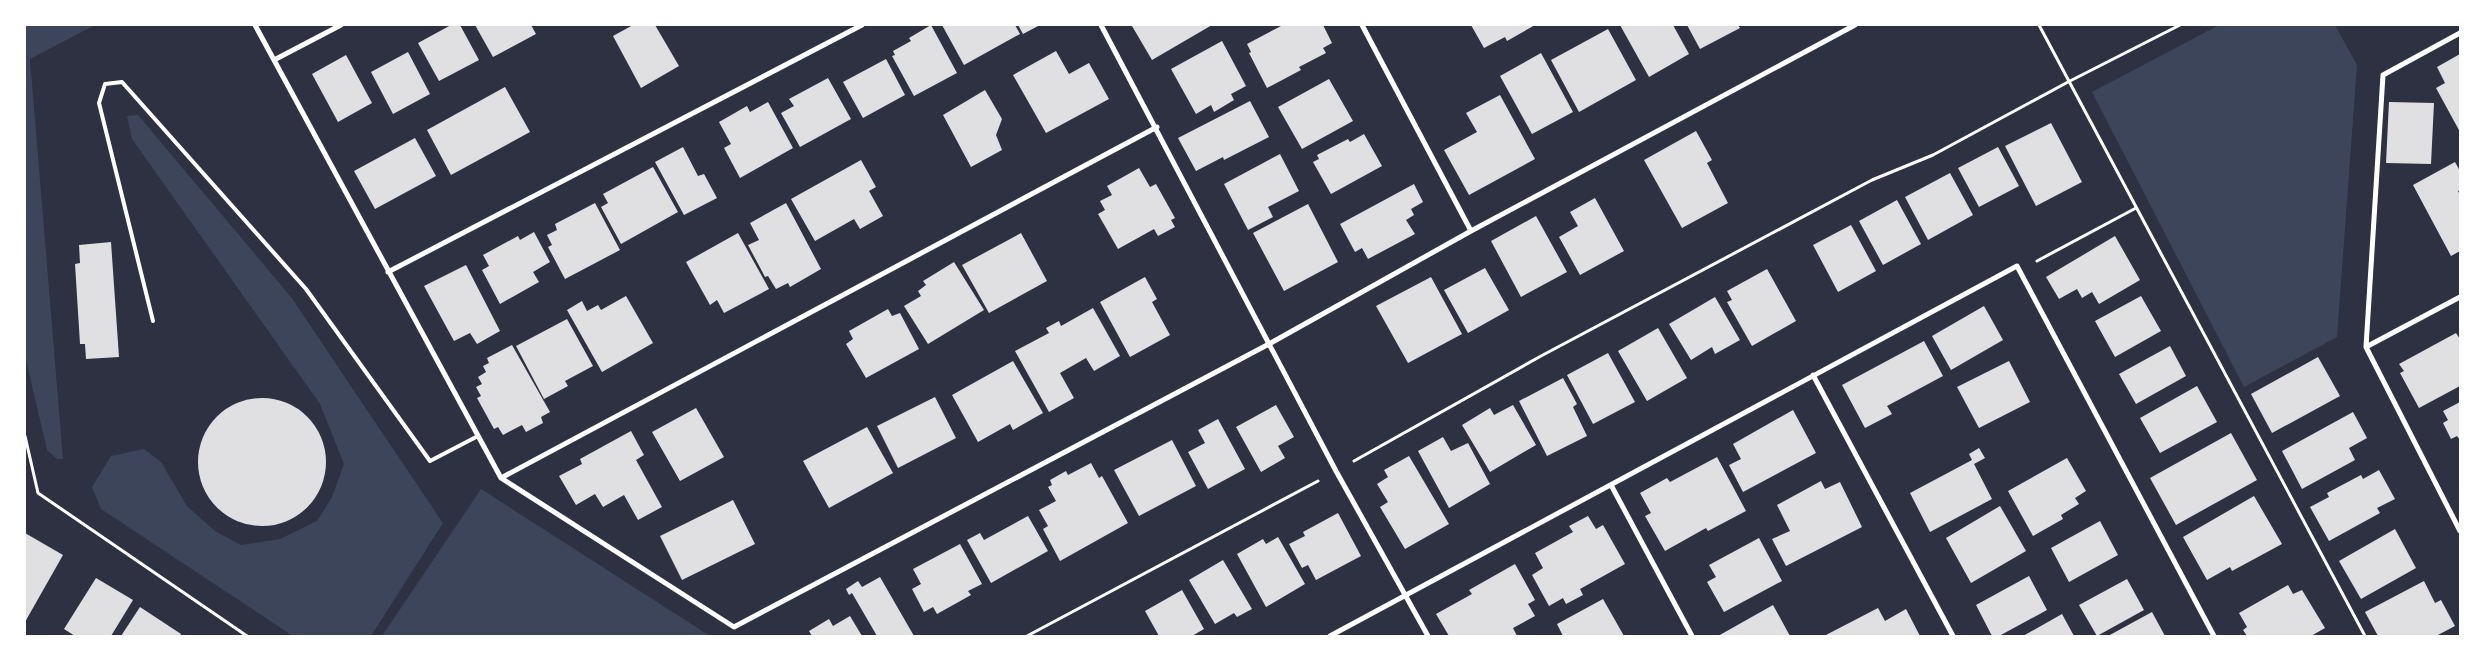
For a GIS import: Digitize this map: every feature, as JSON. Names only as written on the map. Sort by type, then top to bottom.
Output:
[{"type":"street","points":[[255,25],[501,478],[734,627],[1269,344],[1471,231],[1854,25]]},
{"type":"street","points":[[274,60],[341,25]]},
{"type":"street","points":[[388,272],[862,25]]},
{"type":"street","points":[[1101,25],[1157,127],[1336,471],[1407,595],[1428,636]]},
{"type":"street","points":[[1362,25],[1471,231]]},
{"type":"street","points":[[2460,33],[2383,75],[2366,347],[2460,531]]},
{"type":"street","points":[[501,478],[1157,127]]},
{"type":"street","points":[[1330,636],[2017,266],[2214,636]]},
{"type":"street","points":[[2366,347],[2460,297]]},
{"type":"street","points":[[1813,375],[1953,636]]},
{"type":"street","points":[[1611,485],[1692,636]]},
{"type":"lane","points":[[152,322],[99,103],[105,84],[122,82],[306,289],[430,461],[478,436]]},
{"type":"path","points":[[2039,25],[2365,636]]},
{"type":"path","points":[[1027,636],[1336,471],[1541,356],[1872,180],[1933,155],[2068,82],[2180,25]]},
{"type":"path","points":[[2017,266],[2036,262],[2136,208]]},
{"type":"path","points":[[25,436],[38,492],[247,636]]},
{"type":"shaded area","points":[[25,25],[95,25],[30,59],[63,459],[57,459],[47,450],[25,356]]},
{"type":"shaded area","points":[[2219,25],[2335,25],[2357,65],[2337,337],[2244,387],[2092,92]]},
{"type":"shaded area","points":[[138,115],[291,297],[443,523],[371,636],[293,636],[101,509],[92,487],[111,456],[144,449],[161,462],[187,506],[215,531],[241,545],[280,539],[317,521],[332,497],[344,464],[320,404],[132,139],[127,116]]},
{"type":"shaded area","points":[[481,489],[710,636],[382,636]]},
{"type":"building","points":[[451,25],[460,25],[479,60],[439,81],[418,43]]},
{"type":"building","points":[[475,25],[531,25],[536,34],[493,57]]},
{"type":"building","points":[[633,25],[655,25],[679,66],[641,88],[613,36]]},
{"type":"building","points":[[931,25],[957,73],[914,96],[892,56],[895,55],[893,51],[911,41],[909,38]]},
{"type":"building","points":[[942,25],[1015,25],[1020,34],[964,65]]},
{"type":"building","points":[[1018,25],[1040,25],[1023,34]]},
{"type":"building","points":[[1212,25],[1152,60],[1132,26]]},
{"type":"building","points":[[1283,25],[1323,25],[1332,43],[1323,48],[1326,53],[1299,67],[1301,70],[1267,88],[1249,53],[1251,52],[1247,44]]},
{"type":"building","points":[[1471,25],[1535,25],[1507,41],[1505,37],[1484,48]]},
{"type":"building","points":[[1620,25],[1673,25],[1689,54],[1649,77]]},
{"type":"building","points":[[1687,25],[1738,25],[1740,28],[1700,49]]},
{"type":"building","points":[[1608,29],[1636,80],[1579,112],[1551,60]]},
{"type":"building","points":[[1222,41],[1246,86],[1231,94],[1234,100],[1214,112],[1211,105],[1196,114],[1171,69]]},
{"type":"building","points":[[1056,51],[1069,74],[1089,63],[1109,99],[1046,133],[1013,75]]},
{"type":"building","points":[[408,52],[430,94],[393,114],[371,72]]},
{"type":"building","points":[[1541,53],[1573,112],[1532,134],[1500,76]]},
{"type":"building","points":[[2460,54],[2460,132],[2436,88],[2445,83],[2437,67]]},
{"type":"building","points":[[346,55],[372,103],[338,122],[312,74]]},
{"type":"building","points":[[886,59],[905,95],[863,118],[843,82]]},
{"type":"building","points":[[828,78],[851,119],[800,147],[781,113],[794,106],[789,99]]},
{"type":"building","points":[[1329,79],[1353,121],[1302,149],[1278,107]]},
{"type":"building","points":[[505,87],[530,132],[451,175],[427,130]]},
{"type":"building","points":[[985,90],[1002,119],[996,135],[1002,150],[971,167],[943,115]]},
{"type":"building","points":[[1500,95],[1535,159],[1469,195],[1444,150],[1477,132],[1466,113]]},
{"type":"building","points":[[1250,101],[1269,137],[1224,160],[1223,157],[1196,171],[1178,138]]},
{"type":"building","points":[[768,102],[793,148],[740,178],[724,148],[731,144],[719,122],[747,106],[750,112]]},
{"type":"building","points":[[2389,102],[2434,103],[2431,164],[2386,163]]},
{"type":"building","points":[[2051,123],[2082,182],[2036,206],[2005,146]]},
{"type":"building","points":[[1696,131],[1712,160],[1707,163],[1728,203],[1682,228],[1644,160]]},
{"type":"building","points":[[1364,134],[1382,166],[1331,194],[1313,162],[1319,159],[1317,155],[1348,139],[1350,142]]},
{"type":"building","points":[[415,138],[436,176],[375,209],[354,171]]},
{"type":"building","points":[[683,147],[698,176],[704,174],[717,198],[684,215],[655,162]]},
{"type":"building","points":[[1998,147],[2019,186],[1979,207],[1958,168]]},
{"type":"building","points":[[1280,154],[1299,191],[1268,207],[1273,217],[1248,230],[1224,184]]},
{"type":"building","points":[[861,160],[876,187],[869,191],[883,216],[860,229],[854,219],[815,241],[791,199]]},
{"type":"building","points":[[2455,162],[2460,171],[2460,190],[2458,191],[2460,195],[2460,251],[2451,256],[2413,185]]},
{"type":"building","points":[[653,167],[678,212],[621,244],[601,207],[608,203],[603,194]]},
{"type":"building","points":[[1139,168],[1150,187],[1156,184],[1175,218],[1171,220],[1175,227],[1158,236],[1154,229],[1118,249],[1098,214],[1105,210],[1100,201],[1112,195],[1107,186]]},
{"type":"building","points":[[1950,173],[1973,215],[1928,240],[1905,197]]},
{"type":"building","points":[[1414,184],[1423,202],[1411,209],[1414,215],[1406,220],[1415,234],[1368,259],[1362,248],[1355,252],[1340,224]]},
{"type":"building","points":[[1595,198],[1624,251],[1580,275],[1559,237],[1578,226],[1570,212]]},
{"type":"building","points":[[1897,200],[1921,244],[1883,265],[1859,221]]},
{"type":"building","points":[[595,203],[620,250],[565,279],[548,247],[552,245],[547,235],[557,230],[555,224]]},
{"type":"building","points":[[786,203],[821,269],[790,287],[788,283],[776,289],[768,276],[765,277],[748,245],[759,240],[750,223]]},
{"type":"building","points":[[1308,204],[1338,262],[1284,291],[1253,233]]},
{"type":"building","points":[[1536,216],[1567,272],[1521,297],[1491,241]]},
{"type":"building","points":[[1851,225],[1876,271],[1838,292],[1813,245]]},
{"type":"building","points":[[534,232],[550,262],[533,272],[539,282],[500,304],[482,270],[489,266],[483,255],[518,236],[520,240]]},
{"type":"building","points":[[738,233],[769,289],[724,313],[717,300],[710,305],[686,262]]},
{"type":"building","points":[[1021,233],[1047,281],[989,313],[962,265]]},
{"type":"building","points":[[2115,236],[2140,280],[2099,304],[2092,292],[2082,298],[2077,289],[2059,299],[2046,277]]},
{"type":"building","points":[[111,242],[119,357],[86,359],[85,344],[80,344],[75,264],[80,263],[79,245]]},
{"type":"building","points":[[954,262],[984,310],[928,344],[904,306],[921,296],[918,291],[926,285],[923,281]]},
{"type":"building","points":[[466,265],[500,331],[477,344],[470,333],[454,341],[424,286]]},
{"type":"building","points":[[1485,268],[1509,310],[1468,333],[1444,290]]},
{"type":"building","points":[[1767,269],[1796,321],[1752,346],[1727,302],[1732,300],[1727,291]]},
{"type":"building","points":[[1145,277],[1157,299],[1152,302],[1170,335],[1130,357],[1100,302]]},
{"type":"building","points":[[1431,277],[1462,334],[1408,363],[1376,306]]},
{"type":"building","points":[[626,296],[653,343],[602,372],[567,310],[582,301],[587,311],[598,305],[601,310]]},
{"type":"building","points":[[2141,296],[2161,331],[2115,357],[2095,321]]},
{"type":"building","points":[[1715,297],[1740,340],[1715,354],[1712,347],[1691,360],[1669,324]]},
{"type":"building","points":[[1984,306],[2003,340],[1951,370],[1932,336]]},
{"type":"building","points":[[1093,308],[1120,356],[1094,371],[1086,358],[1060,373],[1074,398],[1049,412],[1015,351],[1049,333],[1046,328],[1059,321],[1061,326]]},
{"type":"building","points":[[888,309],[892,316],[900,313],[919,349],[866,378],[846,344],[853,339],[849,331]]},
{"type":"building","points":[[567,319],[593,366],[565,381],[568,386],[544,399],[516,346]]},
{"type":"building","points":[[1658,328],[1687,378],[1647,401],[1618,351]]},
{"type":"building","points":[[2456,333],[2460,339],[2460,386],[2419,408],[2400,373],[2404,371],[2399,364]]},
{"type":"building","points":[[1924,341],[1943,376],[1887,406],[1892,414],[1865,428],[1842,385]]},
{"type":"building","points":[[512,345],[550,412],[541,417],[543,423],[526,432],[522,425],[503,435],[498,427],[494,429],[477,398],[481,396],[476,387],[482,384],[478,377],[486,372],[483,366],[489,363],[487,358]]},
{"type":"building","points":[[2170,346],[2186,376],[2136,404],[2119,374]]},
{"type":"building","points":[[1608,353],[1635,402],[1593,424],[1567,375]]},
{"type":"building","points":[[2318,357],[2340,396],[2272,433],[2251,394]]},
{"type":"building","points":[[1013,361],[1043,413],[1013,430],[1010,424],[978,442],[952,395]]},
{"type":"building","points":[[2009,361],[2030,402],[1979,428],[1957,387]]},
{"type":"building","points":[[1563,378],[1577,404],[1573,407],[1587,436],[1547,456],[1519,401]]},
{"type":"building","points":[[2197,386],[2217,422],[2160,453],[2140,418]]},
{"type":"building","points":[[935,397],[956,438],[898,468],[877,426]]},
{"type":"building","points":[[262,398],[286,403],[307,417],[321,438],[326,462],[321,486],[307,507],[286,521],[262,526],[238,521],[217,507],[203,486],[198,462],[203,438],[217,417],[238,403]]},
{"type":"building","points":[[2460,402],[2460,440],[2457,436],[2451,439],[2443,423],[2448,420],[2443,411]]},
{"type":"building","points":[[1276,405],[1294,437],[1278,446],[1285,458],[1261,472],[1236,427]]},
{"type":"building","points":[[1513,405],[1536,445],[1490,472],[1462,425],[1490,408],[1494,415]]},
{"type":"building","points":[[696,408],[724,457],[680,481],[652,432]]},
{"type":"building","points":[[1793,410],[1816,453],[1743,492],[1729,465],[1741,459],[1733,444]]},
{"type":"building","points":[[2353,412],[2367,438],[2349,448],[2355,460],[2302,489],[2282,451]]},
{"type":"building","points":[[1218,419],[1245,469],[1208,489],[1188,452],[1205,443],[1198,430]]},
{"type":"building","points":[[867,427],[893,473],[829,508],[803,461]]},
{"type":"building","points":[[631,431],[644,455],[636,460],[662,507],[638,520],[624,495],[603,507],[595,494],[576,505],[559,476],[582,464],[580,459]]},
{"type":"building","points":[[2231,433],[2257,480],[2176,525],[2150,478]]},
{"type":"building","points":[[1443,437],[1451,451],[1468,443],[1490,484],[1449,508],[1418,451]]},
{"type":"building","points":[[1172,440],[1196,486],[1139,516],[1114,470]]},
{"type":"building","points":[[1979,448],[1985,458],[1974,464],[1992,499],[1930,532],[1910,493],[1972,460],[1969,454]]},
{"type":"building","points":[[1409,456],[1449,524],[1405,549],[1380,507],[1388,502],[1377,484],[1388,477],[1384,470]]},
{"type":"building","points":[[1717,457],[1746,511],[1708,531],[1706,528],[1665,551],[1645,516],[1651,513],[1640,493],[1667,478],[1670,482]]},
{"type":"building","points":[[2067,458],[2086,491],[2075,498],[2079,504],[2061,515],[2063,519],[2033,536],[2008,491]]},
{"type":"building","points":[[1091,463],[1099,478],[1102,476],[1128,523],[1060,561],[1043,529],[1048,526],[1039,510],[1056,501],[1048,487],[1052,485],[1050,480],[1066,471],[1068,475]]},
{"type":"building","points":[[2379,470],[2395,499],[2377,508],[2380,513],[2329,541],[2310,507],[2329,497],[2327,493],[2361,475],[2363,479]]},
{"type":"building","points":[[1821,481],[1825,489],[1840,482],[1862,527],[1786,566],[1772,539],[1790,531],[1777,505]]},
{"type":"building","points":[[2254,496],[2282,544],[2232,571],[2230,567],[2207,580],[2183,537]]},
{"type":"building","points":[[733,500],[755,544],[682,580],[660,536]]},
{"type":"building","points":[[2000,506],[2026,551],[1971,583],[1946,538]]},
{"type":"building","points":[[1338,513],[1361,556],[1316,580],[1308,565],[1302,568],[1289,544],[1305,536],[1303,532]]},
{"type":"building","points":[[1028,516],[1048,551],[991,583],[967,540],[980,533],[984,540]]},
{"type":"building","points":[[1588,516],[1596,529],[1603,525],[1625,564],[1580,589],[1583,595],[1566,604],[1563,598],[1549,606],[1532,575],[1543,568],[1535,553],[1573,532],[1569,526]]},
{"type":"building","points":[[2100,521],[2118,555],[2069,582],[2051,548]]},
{"type":"building","points":[[2395,529],[2416,568],[2361,599],[2339,561]]},
{"type":"building","points":[[25,533],[63,555],[25,622]]},
{"type":"building","points":[[1278,537],[1305,584],[1266,607],[1237,554],[1263,539],[1266,544]]},
{"type":"building","points":[[1759,538],[1782,581],[1724,612],[1707,582],[1716,577],[1709,565]]},
{"type":"building","points":[[960,544],[982,584],[968,591],[971,595],[937,614],[933,607],[924,612],[912,589],[921,584],[913,569]]},
{"type":"building","points":[[1223,560],[1252,609],[1237,617],[1234,613],[1215,624],[1189,580]]},
{"type":"building","points":[[1515,564],[1535,600],[1528,604],[1535,616],[1513,628],[1517,636],[1449,636],[1436,614],[1472,594],[1469,590]]},
{"type":"building","points":[[2029,576],[2047,610],[1999,636],[1992,636],[1976,605]]},
{"type":"building","points":[[880,577],[914,636],[877,636],[852,593],[849,595],[846,589],[858,581],[862,587]]},
{"type":"building","points":[[96,578],[133,600],[111,636],[75,636],[64,629]]},
{"type":"building","points":[[2127,579],[2144,610],[2097,636],[2079,605]]},
{"type":"building","points":[[2424,581],[2435,603],[2441,600],[2455,626],[2436,636],[2378,636],[2365,612]]},
{"type":"building","points":[[2288,585],[2293,594],[2302,590],[2325,628],[2311,636],[2247,636],[2243,630],[2247,627],[2239,613]]},
{"type":"building","points":[[1182,590],[1204,629],[1192,636],[1159,636],[1145,611]]},
{"type":"building","points":[[1603,599],[1624,636],[1563,636],[1557,624]]},
{"type":"building","points":[[1773,605],[1790,636],[1718,636]]},
{"type":"building","points":[[140,607],[181,634],[180,636],[121,636]]},
{"type":"building","points":[[1878,608],[1885,621],[1906,609],[1920,636],[1824,636]]},
{"type":"building","points":[[2152,612],[2165,636],[2108,636]]},
{"type":"building","points":[[2062,614],[2074,636],[2023,636]]},
{"type":"building","points":[[850,616],[862,636],[812,636],[809,631],[829,619],[833,626]]}]
